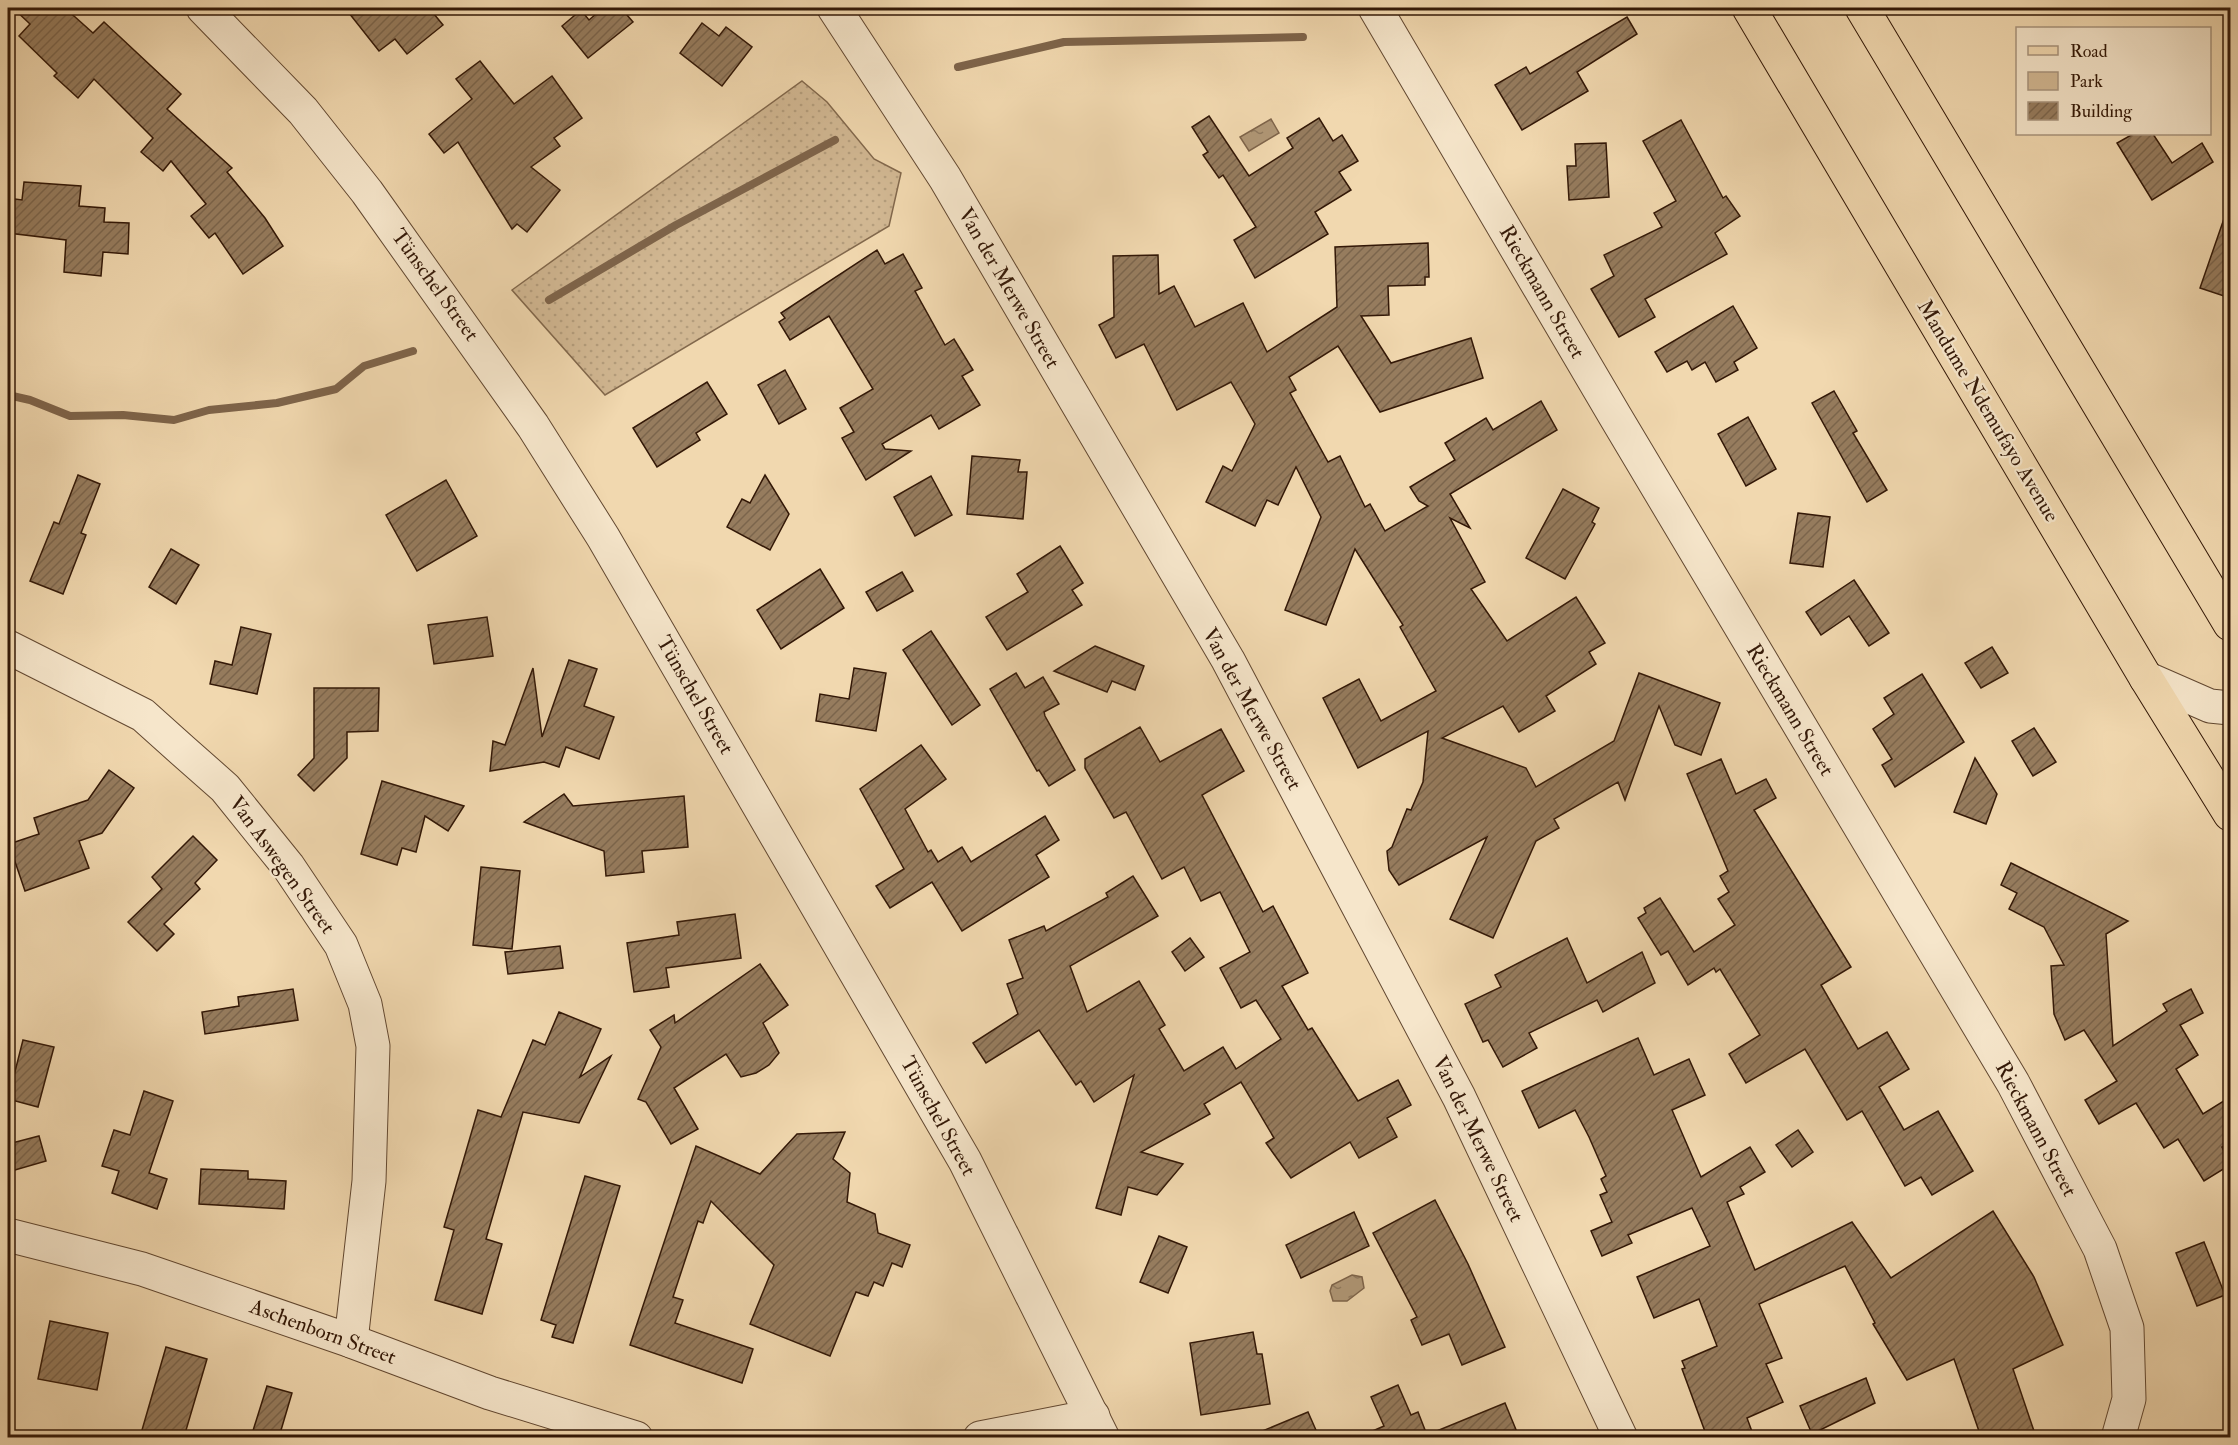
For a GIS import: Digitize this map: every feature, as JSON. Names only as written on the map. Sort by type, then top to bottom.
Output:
[{"type":"main road","name":"Mandume Ndemufayo Avenue","points":[[1749,8],[2146,678],[2230,814]]},
{"type":"main road","points":[[1862,8],[2229,620]]},
{"type":"street","name":"Tünschel Street","points":[[203,8],[303,111],[367,192],[533,426],[603,537],[965,1161],[1098,1427]]},
{"type":"street","name":"Van der Merwe Street","points":[[834,8],[945,178],[1228,660],[1459,1096],[1620,1437]]},
{"type":"street","name":"Rieckmann Street","points":[[1375,8],[1614,416],[2013,1083],[2100,1249],[2127,1328],[2128,1399],[2118,1437]]},
{"type":"street","name":"Van Aswegen Street","points":[[8,647],[143,715],[225,788],[288,866],[341,945],[365,1004],[373,1046],[369,1181],[351,1341]]},
{"type":"street","points":[[2146,678],[2210,706],[2230,708]]},
{"type":"street","name":"Aschenborn Street","points":[[8,1234],[142,1269],[351,1341],[490,1393],[636,1437]]},
{"type":"street","points":[[980,1437],[1098,1427]]},
{"type":"green space","points":[[802,81],[827,102],[874,159],[901,173],[889,226],[605,395],[512,290]]},
{"type":"water","points":[[1271,119],[1279,133],[1249,151],[1240,137]]},
{"type":"water","points":[[1352,1275],[1362,1277],[1364,1288],[1347,1301],[1333,1301],[1330,1291],[1332,1285]]},
{"type":"building","points":[[13,8],[65,8],[93,33],[104,22],[181,94],[167,109],[232,168],[227,172],[265,218],[283,246],[243,274],[215,233],[209,238],[191,216],[206,204],[171,161],[163,171],[141,152],[153,138],[94,79],[78,98],[54,76],[57,73],[19,36],[30,24]]},
{"type":"building","points":[[345,8],[429,8],[443,25],[407,54],[395,39],[379,51]]},
{"type":"building","points":[[603,8],[621,8],[633,22],[588,58],[562,26],[581,10],[589,20]]},
{"type":"building","points":[[1627,17],[1637,34],[1577,72],[1588,91],[1522,130],[1495,85],[1526,67],[1530,74]]},
{"type":"building","points":[[702,23],[719,36],[726,27],[752,47],[722,86],[680,53]]},
{"type":"building","points":[[480,61],[514,104],[552,76],[582,118],[554,138],[560,146],[531,167],[560,190],[527,232],[517,224],[512,229],[458,142],[444,153],[429,134],[472,99],[456,79]]},
{"type":"building","points":[[1209,116],[1249,176],[1293,148],[1287,138],[1319,118],[1333,141],[1342,135],[1358,161],[1339,172],[1351,190],[1315,212],[1328,234],[1255,278],[1234,240],[1256,227],[1223,175],[1219,178],[1203,155],[1208,152],[1192,127]]},
{"type":"building","points":[[1681,120],[1723,198],[1726,196],[1740,216],[1715,233],[1727,254],[1645,299],[1655,317],[1619,337],[1591,289],[1614,276],[1604,255],[1662,227],[1654,213],[1676,201],[1643,141]]},
{"type":"building","points":[[2131,135],[2154,135],[2172,163],[2202,143],[2213,162],[2152,200],[2117,143]]},
{"type":"building","points":[[1606,143],[1609,197],[1569,200],[1567,166],[1576,166],[1575,144]]},
{"type":"building","points":[[24,182],[81,186],[79,206],[105,208],[104,222],[129,223],[128,254],[103,252],[101,276],[64,272],[66,240],[8,233],[8,198],[22,200]]},
{"type":"building","points":[[2227,210],[2230,211],[2230,298],[2200,288]]},
{"type":"building","points":[[1428,243],[1429,277],[1425,277],[1425,285],[1388,286],[1389,315],[1361,316],[1391,363],[1471,338],[1483,378],[1380,412],[1338,346],[1289,377],[1296,390],[1290,393],[1328,462],[1340,456],[1365,507],[1370,504],[1385,531],[1428,506],[1419,501],[1410,487],[1455,460],[1445,443],[1486,418],[1493,430],[1541,401],[1557,430],[1450,494],[1470,528],[1450,518],[1485,582],[1471,589],[1507,641],[1576,597],[1605,643],[1589,652],[1596,664],[1546,696],[1555,711],[1519,732],[1503,706],[1442,738],[1526,768],[1536,787],[1614,741],[1639,673],[1720,703],[1701,755],[1675,745],[1659,706],[1625,800],[1618,782],[1554,819],[1559,828],[1536,841],[1493,938],[1450,919],[1487,837],[1399,885],[1389,870],[1387,851],[1392,847],[1407,809],[1411,810],[1423,782],[1428,731],[1358,768],[1323,698],[1359,679],[1381,721],[1436,691],[1400,627],[1403,625],[1355,549],[1326,625],[1285,610],[1321,517],[1296,467],[1278,505],[1267,500],[1255,526],[1206,502],[1223,466],[1232,471],[1255,424],[1231,382],[1177,410],[1144,344],[1116,358],[1099,325],[1114,317],[1113,256],[1158,255],[1159,294],[1174,286],[1195,327],[1243,303],[1267,352],[1337,307],[1335,247]]},
{"type":"building","points":[[877,250],[885,264],[903,254],[922,288],[915,291],[945,345],[954,339],[973,370],[962,376],[980,405],[939,429],[931,415],[882,444],[885,449],[911,451],[866,480],[842,438],[854,432],[840,408],[873,389],[829,316],[790,340],[779,322],[785,318],[781,313]]},
{"type":"building","points":[[1733,306],[1757,348],[1734,362],[1738,370],[1716,382],[1705,362],[1692,370],[1687,361],[1667,372],[1655,352]]},
{"type":"building","points":[[785,370],[806,409],[779,424],[758,385]]},
{"type":"building","points":[[707,382],[727,414],[696,433],[700,440],[657,467],[633,428]]},
{"type":"building","points":[[1834,391],[1857,431],[1853,433],[1887,490],[1867,502],[1812,403]]},
{"type":"building","points":[[1748,417],[1776,469],[1746,486],[1718,434]]},
{"type":"building","points":[[972,456],[1020,460],[1018,472],[1027,472],[1023,519],[967,514]]},
{"type":"building","points":[[78,475],[100,484],[81,533],[86,535],[63,594],[30,581],[54,522],[59,524]]},
{"type":"building","points":[[765,475],[789,514],[770,550],[727,527],[742,499],[750,503]]},
{"type":"building","points":[[931,476],[952,515],[915,536],[894,497]]},
{"type":"building","points":[[446,480],[477,536],[417,571],[386,515]]},
{"type":"building","points":[[1563,489],[1599,508],[1592,522],[1595,524],[1565,579],[1526,558]]},
{"type":"building","points":[[1798,513],[1830,517],[1823,567],[1790,563]]},
{"type":"building","points":[[1060,546],[1083,583],[1072,590],[1082,605],[1007,650],[986,617],[1028,592],[1017,574]]},
{"type":"building","points":[[171,549],[199,565],[176,604],[149,587]]},
{"type":"building","points":[[820,569],[844,608],[781,649],[757,610]]},
{"type":"building","points":[[902,572],[913,591],[877,611],[866,592]]},
{"type":"building","points":[[1854,580],[1889,633],[1869,646],[1849,616],[1821,635],[1806,612]]},
{"type":"building","points":[[487,617],[493,656],[434,664],[428,625]]},
{"type":"building","points":[[241,627],[271,634],[257,694],[210,684],[215,661],[232,665]]},
{"type":"building","points":[[931,631],[980,705],[952,725],[903,650]]},
{"type":"building","points":[[1095,646],[1144,666],[1135,690],[1112,681],[1107,692],[1054,671]]},
{"type":"building","points":[[1992,647],[2008,673],[1981,688],[1965,663]]},
{"type":"building","points":[[569,660],[597,669],[584,706],[614,717],[599,759],[566,747],[559,767],[544,762],[490,771],[493,741],[505,745],[533,668],[542,737]]},
{"type":"building","points":[[854,668],[886,673],[876,731],[816,721],[820,694],[849,699]]},
{"type":"building","points":[[1016,673],[1025,688],[1043,677],[1059,704],[1044,712],[1075,770],[1049,786],[1039,770],[1037,771],[990,689]]},
{"type":"building","points":[[1922,674],[1964,742],[1895,787],[1882,765],[1892,759],[1873,729],[1894,714],[1884,698]]},
{"type":"building","points":[[314,688],[379,688],[378,731],[347,732],[347,758],[314,791],[298,775],[314,758]]},
{"type":"building","points":[[1140,727],[1160,762],[1221,729],[1244,771],[1202,795],[1263,912],[1273,906],[1308,973],[1282,986],[1308,1030],[1312,1028],[1358,1101],[1398,1080],[1411,1105],[1387,1118],[1397,1137],[1359,1158],[1350,1142],[1291,1178],[1266,1143],[1274,1138],[1241,1082],[1204,1104],[1210,1114],[1141,1152],[1183,1164],[1157,1195],[1128,1187],[1121,1215],[1096,1208],[1134,1075],[1094,1102],[1081,1081],[1076,1085],[1039,1030],[986,1063],[973,1043],[1018,1014],[1007,984],[1023,978],[1009,940],[1044,926],[1046,931],[1108,897],[1106,893],[1133,876],[1158,916],[1070,966],[1087,1012],[1139,981],[1165,1025],[1159,1029],[1184,1071],[1223,1047],[1236,1069],[1281,1039],[1256,1000],[1241,1008],[1220,968],[1250,952],[1220,892],[1201,901],[1184,867],[1162,879],[1126,812],[1114,818],[1085,768],[1085,759]]},
{"type":"building","points":[[2034,728],[2056,762],[2033,776],[2012,741]]},
{"type":"building","points":[[921,745],[946,779],[905,809],[928,852],[931,850],[938,862],[962,847],[971,862],[1045,816],[1059,840],[1036,855],[1049,877],[962,931],[932,882],[890,908],[876,886],[904,869],[860,789]]},
{"type":"building","points":[[1975,758],[1997,794],[1986,824],[1954,812]]},
{"type":"building","points":[[1721,759],[1736,794],[1766,779],[1776,798],[1754,810],[1851,967],[1821,985],[1858,1049],[1887,1032],[1909,1069],[1879,1087],[1904,1130],[1938,1111],[1973,1171],[1932,1195],[1921,1177],[1905,1186],[1862,1111],[1847,1120],[1805,1049],[1746,1083],[1729,1054],[1760,1035],[1720,969],[1716,972],[1714,968],[1688,985],[1668,951],[1661,955],[1638,918],[1646,913],[1644,908],[1660,898],[1694,952],[1735,925],[1718,899],[1729,892],[1720,876],[1728,871],[1687,774]]},
{"type":"building","points":[[109,770],[134,788],[102,833],[79,841],[89,868],[25,891],[9,844],[39,834],[34,818],[88,800]]},
{"type":"building","points":[[382,781],[464,806],[448,831],[425,816],[416,852],[402,848],[397,865],[361,854]]},
{"type":"building","points":[[564,794],[573,806],[684,796],[688,847],[642,851],[644,872],[606,876],[604,851],[524,822]]},
{"type":"building","points":[[193,836],[217,860],[195,883],[200,889],[164,924],[174,934],[157,951],[128,922],[162,889],[152,877]]},
{"type":"building","points":[[2011,863],[2128,921],[2106,934],[2113,1046],[2167,1011],[2163,1004],[2191,989],[2203,1013],[2180,1025],[2198,1055],[2176,1069],[2203,1114],[2230,1097],[2230,1142],[2222,1147],[2230,1165],[2204,1181],[2178,1139],[2164,1148],[2136,1103],[2099,1124],[2085,1100],[2117,1081],[2084,1030],[2065,1040],[2054,1014],[2051,966],[2064,965],[2044,927],[2009,909],[2017,893],[2001,885]]},
{"type":"building","points":[[481,867],[520,871],[512,949],[473,945]]},
{"type":"building","points":[[735,914],[741,958],[666,968],[669,987],[634,992],[627,943],[679,935],[677,922]]},
{"type":"building","points":[[1190,938],[1204,957],[1185,971],[1172,952]]},
{"type":"building","points":[[1567,938],[1587,983],[1642,952],[1655,983],[1603,1012],[1597,1000],[1529,1033],[1537,1048],[1503,1067],[1488,1040],[1483,1042],[1465,1004],[1501,987],[1495,975]]},
{"type":"building","points":[[560,946],[563,968],[508,974],[505,952]]},
{"type":"building","points":[[760,964],[788,1005],[763,1023],[779,1053],[769,1065],[756,1073],[741,1077],[726,1054],[674,1088],[698,1129],[671,1144],[646,1102],[638,1099],[661,1047],[650,1030],[674,1015],[675,1023]]},
{"type":"building","points":[[293,989],[298,1020],[205,1034],[202,1012],[239,1006],[238,997]]},
{"type":"building","points":[[559,1012],[601,1029],[580,1077],[611,1056],[579,1123],[523,1112],[486,1239],[502,1244],[482,1314],[435,1300],[454,1230],[444,1227],[478,1110],[501,1117],[533,1040],[545,1045]]},
{"type":"building","points":[[1638,1038],[1654,1075],[1689,1059],[1705,1095],[1672,1110],[1701,1177],[1750,1147],[1765,1172],[1740,1187],[1744,1194],[1727,1202],[1755,1270],[1852,1222],[1891,1278],[1993,1211],[2034,1277],[2063,1345],[2013,1369],[2036,1437],[1981,1437],[1954,1359],[1907,1380],[1873,1324],[1875,1323],[1845,1266],[1759,1304],[1782,1358],[1766,1364],[1783,1402],[1747,1418],[1754,1437],[1707,1437],[1682,1369],[1685,1368],[1682,1361],[1717,1346],[1699,1299],[1654,1318],[1637,1277],[1710,1246],[1692,1208],[1628,1235],[1632,1243],[1602,1256],[1591,1231],[1612,1222],[1600,1195],[1607,1192],[1601,1179],[1606,1176],[1589,1137],[1575,1110],[1539,1128],[1522,1091]]},
{"type":"building","points":[[23,1040],[54,1047],[38,1107],[8,1099]]},
{"type":"building","points":[[144,1091],[173,1101],[149,1173],[167,1179],[157,1209],[112,1193],[119,1171],[102,1166],[114,1130],[130,1135]]},
{"type":"building","points":[[1798,1130],[1813,1152],[1792,1167],[1776,1145]]},
{"type":"building","points":[[845,1132],[833,1159],[850,1173],[847,1202],[875,1214],[878,1233],[910,1245],[902,1267],[892,1263],[883,1286],[874,1282],[868,1296],[856,1292],[830,1356],[750,1324],[774,1265],[711,1201],[703,1223],[698,1221],[673,1297],[683,1300],[675,1323],[753,1349],[742,1383],[630,1345],[696,1146],[760,1174],[797,1134]]},
{"type":"building","points":[[39,1136],[46,1161],[8,1172],[8,1144]]},
{"type":"building","points":[[201,1169],[248,1171],[248,1179],[286,1181],[284,1209],[199,1204]]},
{"type":"building","points":[[585,1176],[620,1186],[573,1343],[552,1337],[556,1325],[541,1320]]},
{"type":"building","points":[[1435,1200],[1468,1264],[1505,1347],[1462,1365],[1449,1334],[1422,1345],[1411,1320],[1417,1317],[1373,1233]]},
{"type":"building","points":[[1354,1212],[1369,1246],[1301,1278],[1286,1245]]},
{"type":"building","points":[[1159,1236],[1187,1247],[1168,1293],[1140,1282]]},
{"type":"building","points":[[2204,1242],[2225,1295],[2197,1306],[2176,1253]]},
{"type":"building","points":[[50,1321],[108,1333],[97,1390],[38,1379]]},
{"type":"building","points":[[1253,1332],[1257,1354],[1262,1354],[1270,1404],[1201,1415],[1190,1343]]},
{"type":"building","points":[[166,1347],[207,1359],[184,1437],[140,1437]]},
{"type":"building","points":[[1866,1378],[1875,1403],[1812,1434],[1800,1406]]},
{"type":"building","points":[[1398,1385],[1411,1415],[1418,1412],[1427,1435],[1505,1403],[1519,1437],[1359,1437],[1384,1426],[1371,1397]]},
{"type":"building","points":[[267,1386],[292,1393],[279,1437],[251,1437]]},
{"type":"building","points":[[1308,1412],[1319,1437],[1248,1437]]},
{"type":"waterway","points":[[958,67],[1064,42],[1303,37]]},
{"type":"waterway","points":[[549,300],[676,225],[835,140]]},
{"type":"waterway","points":[[8,395],[30,400],[70,416],[123,415],[174,420],[209,410],[277,403],[336,389],[364,366],[413,351]]}]
